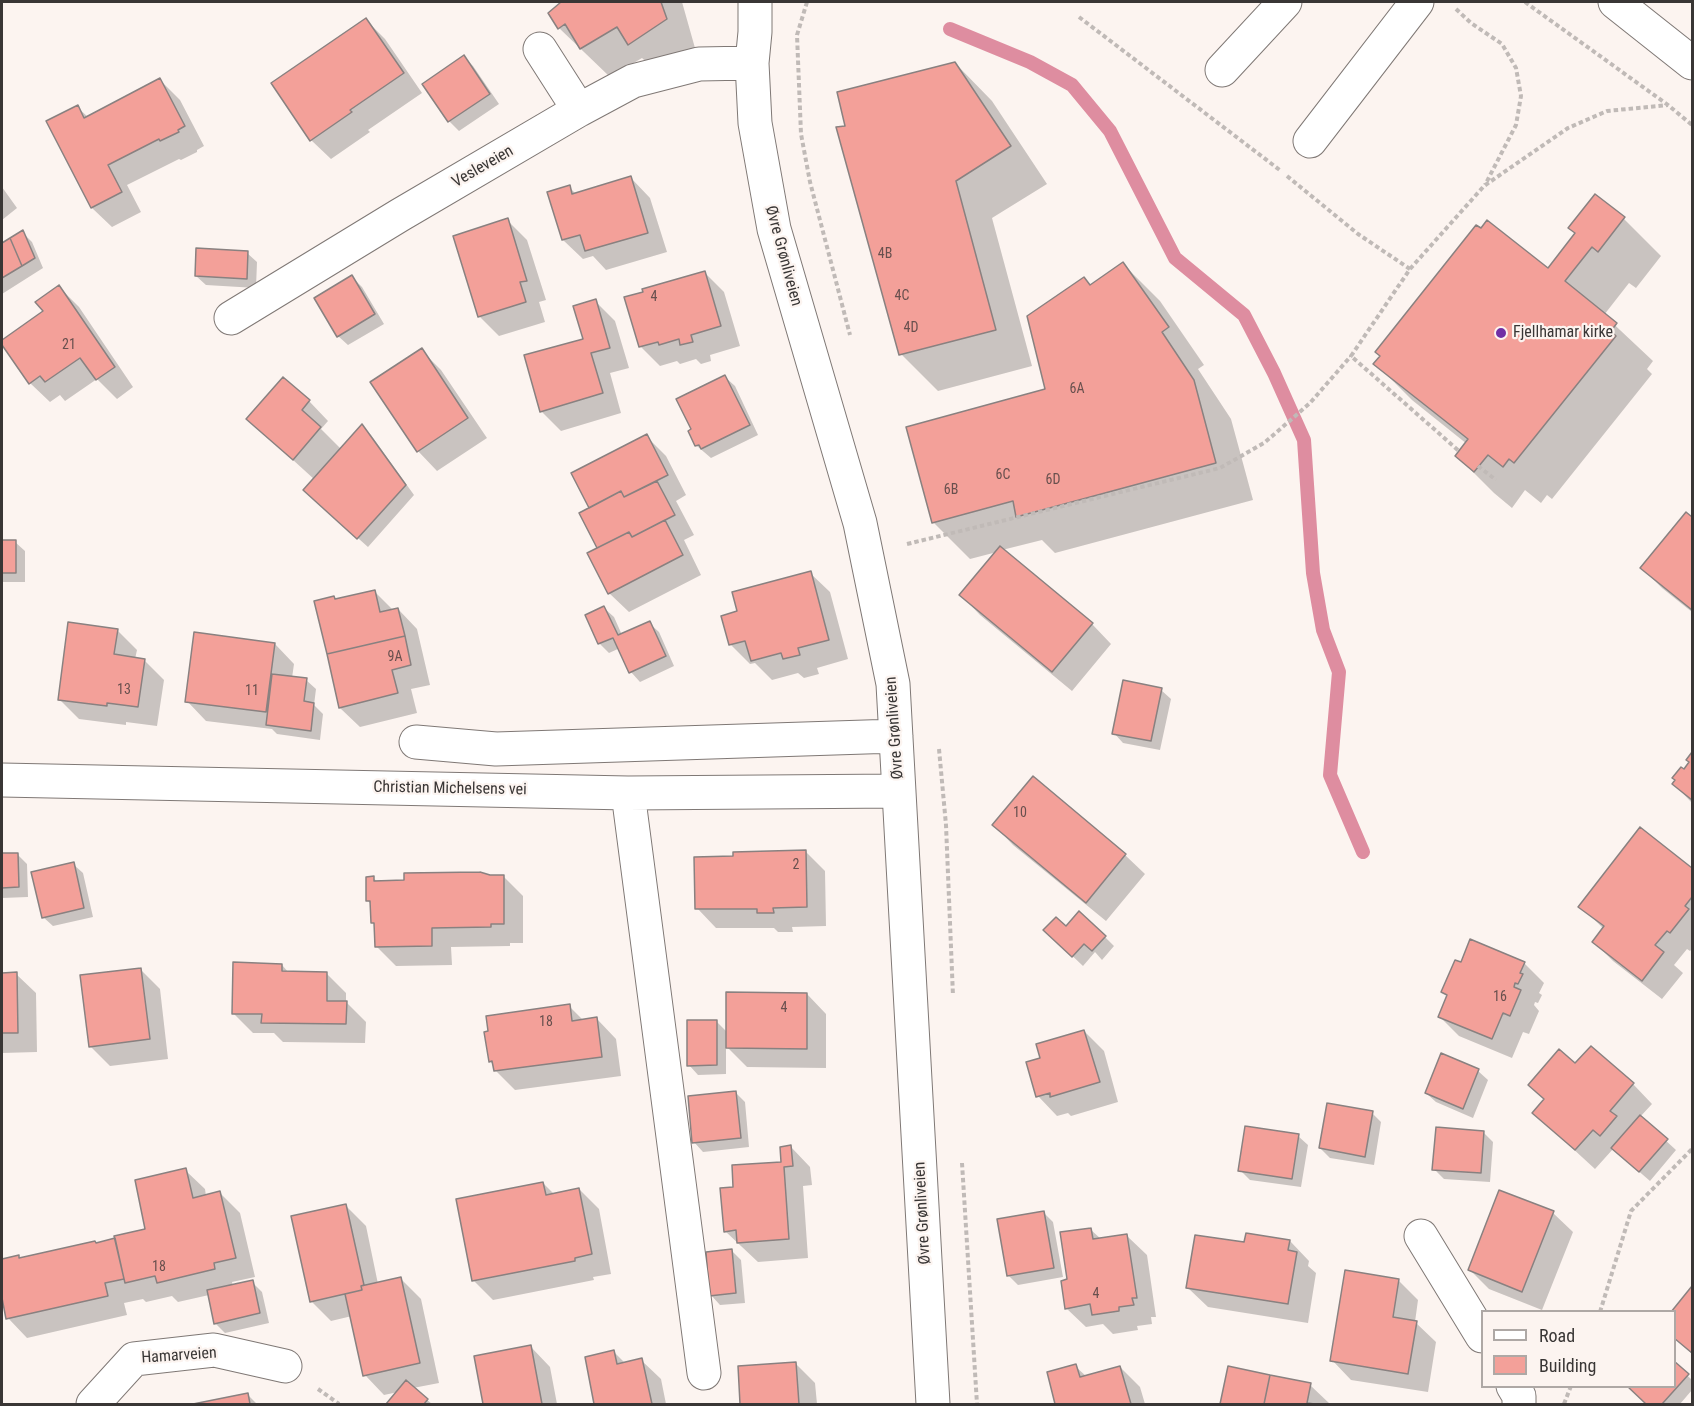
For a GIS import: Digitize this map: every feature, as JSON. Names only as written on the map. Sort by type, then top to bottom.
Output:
[{"type":"street","name":"Øvre Grønliveien","points":[[767,2],[754,32],[755,123],[774,229],[860,524],[893,684],[933,1404]]},
{"type":"street","points":[[1222,70],[1285,2]]},
{"type":"street","points":[[1310,141],[1417,2]]},
{"type":"street","points":[[1615,2],[1692,63]]},
{"type":"street","name":"Vesleveien","points":[[231,318],[579,110],[633,81],[699,64],[754,32]]},
{"type":"street","points":[[540,49],[579,110]]},
{"type":"street","points":[[416,742],[496,749],[896,736]]},
{"type":"street","name":"Christian Michelsens vei","points":[[2,780],[628,793],[899,791]]},
{"type":"street","points":[[628,793],[704,1373]]},
{"type":"street","points":[[1421,1236],[1481,1334]]},
{"type":"street","name":"Hamarveien","points":[[93,1404],[134,1359],[214,1350],[285,1366]]},
{"type":"street","points":[[1514,1388],[1519,1396],[1519,1404]]},
{"type":"path","points":[[1525,2],[1668,105],[1692,125]]},
{"type":"path","points":[[1455,9],[1502,44],[1516,68],[1521,96],[1516,125],[1484,186]]},
{"type":"path","points":[[1079,17],[1283,172],[1358,234],[1410,269]]},
{"type":"path","points":[[907,544],[1220,468],[1240,458],[1278,431],[1310,403],[1351,356],[1410,269],[1484,186],[1568,128],[1607,111],[1668,105]]},
{"type":"path","points":[[1351,356],[1459,452]]},
{"type":"path","points":[[1478,466],[1496,480]]},
{"type":"path","points":[[1600,1310],[1631,1211],[1692,1149]]},
{"type":"path","points":[[1564,1404],[1570,1388]]},
{"type":"building","points":[[561,2],[661,2],[667,19],[628,45],[617,27],[580,49],[565,24],[558,29],[548,13]]},
{"type":"building","points":[[366,18],[404,73],[310,141],[271,83]]},
{"type":"building","points":[[464,55],[490,94],[448,122],[422,84]]},
{"type":"building","points":[[955,62],[1011,146],[956,181],[996,330],[899,355],[836,127],[845,126],[837,92]]},
{"type":"building","points":[[160,78],[185,126],[178,130],[179,132],[160,141],[159,139],[108,165],[122,192],[91,208],[46,121],[78,105],[84,118]]},
{"type":"building","points":[[631,176],[648,233],[585,251],[580,235],[562,240],[547,192],[570,185],[572,194]]},
{"type":"building","name":"Fjellhamar kirke","points":[[1595,194],[1625,217],[1598,252],[1592,247],[1565,281],[1617,323],[1611,331],[1616,336],[1514,463],[1509,459],[1503,467],[1488,455],[1474,472],[1455,456],[1468,439],[1373,364],[1380,356],[1375,352],[1476,225],[1481,228],[1487,220],[1548,268],[1575,233],[1568,228]]},
{"type":"building","points":[[508,218],[527,281],[520,282],[526,302],[478,317],[453,236]]},
{"type":"building","points":[[23,230],[35,258],[22,266],[10,238]]},
{"type":"building","points":[[10,238],[22,266],[2,278],[2,243]]},
{"type":"building","points":[[196,248],[248,251],[247,279],[195,276]]},
{"type":"building","points":[[1123,262],[1169,327],[1162,332],[1194,380],[1216,463],[1016,517],[1013,501],[932,523],[906,427],[1045,389],[1027,316],[1084,277],[1090,285]]},
{"type":"building","points":[[705,271],[721,326],[691,335],[693,342],[680,345],[679,339],[659,345],[658,342],[639,347],[624,297],[643,292],[642,289]]},
{"type":"building","points":[[352,275],[375,314],[337,337],[314,298]]},
{"type":"building","points":[[59,285],[115,367],[96,380],[80,358],[45,382],[40,376],[29,384],[2,345],[2,340],[43,311],[35,302]]},
{"type":"building","points":[[596,299],[610,348],[591,353],[603,393],[540,412],[524,355],[583,339],[573,306]]},
{"type":"building","points":[[422,348],[468,418],[417,452],[370,382]]},
{"type":"building","points":[[725,375],[750,425],[701,449],[699,445],[695,446],[688,431],[691,429],[676,399]]},
{"type":"building","points":[[283,377],[310,400],[302,410],[321,427],[293,460],[246,419]]},
{"type":"building","points":[[362,424],[406,485],[357,539],[303,490]]},
{"type":"building","points":[[647,434],[668,475],[624,497],[621,491],[589,508],[571,473]]},
{"type":"building","points":[[657,481],[675,515],[632,537],[629,532],[597,548],[579,513],[621,491],[624,497]]},
{"type":"building","points":[[1686,512],[1692,517],[1692,610],[1640,568]]},
{"type":"building","points":[[665,520],[683,555],[608,594],[587,553],[629,532],[632,537]]},
{"type":"building","points":[[2,540],[16,540],[16,573],[2,573]]},
{"type":"building","points":[[1000,546],[1093,623],[1052,672],[959,595]]},
{"type":"building","points":[[811,571],[829,640],[798,648],[800,655],[783,659],[781,653],[751,661],[745,641],[729,645],[721,616],[737,611],[732,592]]},
{"type":"building","points":[[375,590],[380,612],[398,608],[405,636],[327,654],[314,601]]},
{"type":"building","points":[[604,606],[618,635],[650,621],[666,656],[629,673],[613,638],[598,644],[585,615]]},
{"type":"building","points":[[68,622],[118,629],[114,654],[145,659],[138,707],[58,700]]},
{"type":"building","points":[[194,632],[275,643],[266,712],[185,702]]},
{"type":"building","points":[[405,636],[411,665],[392,670],[398,693],[339,708],[327,654]]},
{"type":"building","points":[[272,674],[307,678],[304,701],[314,703],[311,731],[266,725]]},
{"type":"building","points":[[1123,680],[1162,688],[1151,741],[1112,734]]},
{"type":"building","points":[[1692,752],[1692,800],[1672,784],[1675,780],[1672,778],[1681,767],[1684,769],[1689,762],[1686,760]]},
{"type":"building","points":[[1033,776],[1126,854],[1086,903],[992,825]]},
{"type":"building","points":[[1640,827],[1692,868],[1692,897],[1685,906],[1689,909],[1670,933],[1667,931],[1655,945],[1664,952],[1642,981],[1592,942],[1604,926],[1578,907]]},
{"type":"building","points":[[806,850],[807,907],[773,908],[774,913],[757,913],[757,909],[695,909],[694,857],[733,856],[733,852]]},
{"type":"building","points":[[2,853],[18,853],[19,887],[2,888]]},
{"type":"building","points":[[74,862],[84,908],[42,918],[31,872]]},
{"type":"building","points":[[480,872],[504,875],[504,924],[491,924],[491,927],[432,928],[432,946],[375,947],[370,901],[366,901],[366,877],[374,876],[374,881],[404,880],[404,873]]},
{"type":"building","points":[[1079,911],[1106,936],[1092,951],[1084,944],[1072,957],[1043,930],[1056,917],[1066,926]]},
{"type":"building","points":[[1470,939],[1525,962],[1520,973],[1523,974],[1518,984],[1515,983],[1514,987],[1521,990],[1510,1016],[1503,1013],[1492,1039],[1438,1017],[1447,995],[1441,992],[1455,960],[1461,962]]},
{"type":"building","points":[[233,962],[282,964],[282,971],[327,972],[327,1001],[347,1001],[346,1024],[261,1023],[262,1014],[232,1014]]},
{"type":"building","points":[[141,968],[150,1039],[89,1047],[80,975]]},
{"type":"building","points":[[17,972],[18,1033],[2,1033],[2,973]]},
{"type":"building","points":[[726,992],[807,993],[807,1049],[726,1048]]},
{"type":"building","points":[[570,1004],[572,1021],[597,1017],[602,1057],[494,1071],[492,1061],[489,1062],[484,1032],[488,1031],[486,1016]]},
{"type":"building","points":[[687,1020],[717,1020],[717,1065],[687,1066]]},
{"type":"building","points":[[1084,1030],[1100,1082],[1050,1097],[1050,1093],[1036,1097],[1026,1062],[1040,1058],[1036,1044]]},
{"type":"building","points":[[1591,1046],[1634,1083],[1610,1111],[1617,1116],[1600,1136],[1593,1130],[1575,1150],[1532,1113],[1544,1099],[1528,1085],[1559,1049],[1575,1063]]},
{"type":"building","points":[[1441,1053],[1479,1069],[1463,1109],[1425,1093]]},
{"type":"building","points":[[736,1091],[741,1138],[692,1143],[688,1096]]},
{"type":"building","points":[[1327,1103],[1373,1111],[1365,1157],[1319,1148]]},
{"type":"building","points":[[1640,1115],[1668,1139],[1639,1172],[1611,1148]]},
{"type":"building","points":[[1245,1126],[1299,1134],[1292,1179],[1238,1171]]},
{"type":"building","points":[[1436,1127],[1484,1131],[1481,1173],[1432,1170]]},
{"type":"building","points":[[791,1145],[793,1166],[784,1167],[789,1239],[737,1243],[736,1230],[724,1232],[720,1188],[733,1187],[732,1165],[781,1162],[780,1147]]},
{"type":"building","points":[[186,1168],[193,1198],[220,1191],[236,1258],[214,1263],[215,1269],[157,1283],[155,1276],[125,1283],[114,1236],[145,1229],[135,1180]]},
{"type":"building","points":[[543,1182],[546,1195],[579,1188],[592,1254],[575,1258],[575,1261],[472,1281],[456,1199]]},
{"type":"building","points":[[1499,1190],[1554,1211],[1522,1292],[1468,1270]]},
{"type":"building","points":[[346,1204],[364,1285],[361,1286],[362,1290],[310,1302],[291,1216]]},
{"type":"building","points":[[1044,1211],[1054,1268],[1007,1276],[997,1219]]},
{"type":"building","points":[[1091,1228],[1093,1239],[1127,1234],[1137,1298],[1132,1298],[1134,1305],[1119,1307],[1119,1311],[1092,1315],[1090,1304],[1065,1309],[1061,1281],[1067,1279],[1060,1232]]},
{"type":"building","points":[[1246,1233],[1290,1240],[1288,1250],[1297,1252],[1288,1304],[1186,1288],[1195,1235],[1244,1242]]},
{"type":"building","points":[[115,1238],[124,1279],[105,1283],[108,1296],[6,1319],[2,1298],[2,1259],[19,1255],[19,1258]]},
{"type":"building","points":[[732,1249],[736,1293],[709,1296],[706,1252]]},
{"type":"building","points":[[1345,1270],[1399,1279],[1393,1317],[1417,1321],[1408,1374],[1330,1361]]},
{"type":"building","points":[[401,1277],[420,1363],[363,1376],[345,1294],[362,1290],[361,1286]]},
{"type":"building","points":[[253,1280],[260,1313],[214,1324],[207,1290]]},
{"type":"building","points":[[1692,1286],[1692,1353],[1676,1340],[1676,1310],[1673,1310]]},
{"type":"building","points":[[531,1345],[542,1404],[483,1404],[474,1356]]},
{"type":"building","points":[[614,1350],[617,1364],[642,1358],[652,1404],[594,1404],[585,1357]]},
{"type":"building","points":[[796,1362],[799,1404],[740,1404],[738,1366]]},
{"type":"building","points":[[1676,1363],[1689,1374],[1662,1404],[1646,1404],[1629,1388],[1676,1388]]},
{"type":"building","points":[[1076,1364],[1080,1377],[1120,1366],[1131,1404],[1055,1404],[1047,1372]]},
{"type":"building","points":[[1228,1366],[1270,1375],[1264,1404],[1220,1404]]},
{"type":"building","points":[[1270,1375],[1311,1383],[1307,1403],[1315,1404],[1264,1404]]},
{"type":"building","points":[[406,1380],[428,1399],[424,1404],[386,1404]]},
{"type":"building","points":[[248,1393],[250,1404],[193,1404]]},
{"type":"waterway","points":[[950,29],[1030,62],[1072,85],[1110,131],[1175,258],[1244,315],[1274,373],[1304,440],[1313,573],[1323,630],[1339,672],[1330,775],[1363,852]]},
{"type":"place","name":"Fjellhamar kirke","points":[[1501,333]]}]
